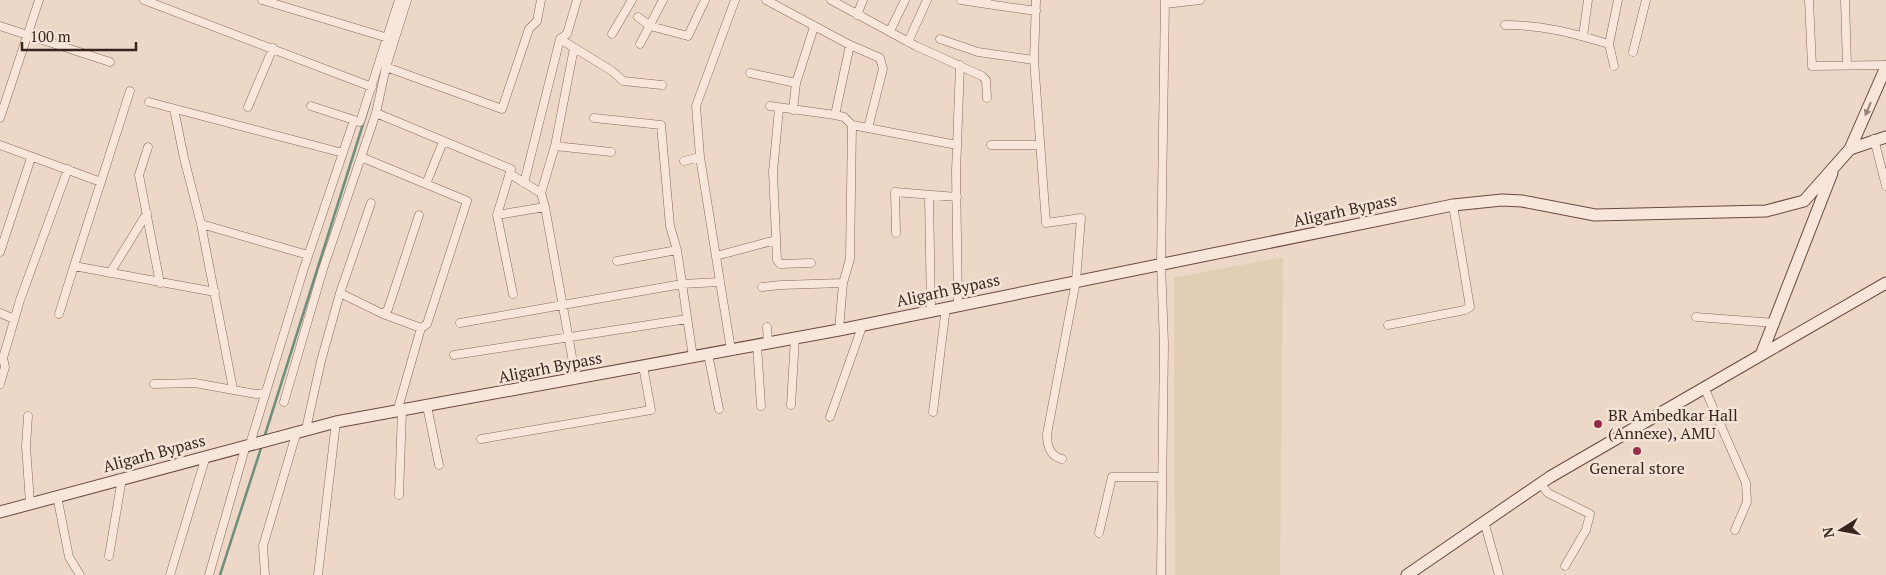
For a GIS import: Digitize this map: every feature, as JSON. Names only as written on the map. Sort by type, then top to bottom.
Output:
[{"type":"main road","points":[[1850,149],[1886,68]]},
{"type":"main road","name":"Aligarh Bypass","points":[[0,512],[336,422],[839,330],[958,304],[1453,205],[1502,200],[1522,201],[1595,215],[1766,211],[1804,201],[1850,149],[1874,139],[1886,137]]},
{"type":"main road","points":[[1761,354],[1775,324],[1835,166]]},
{"type":"main road","points":[[1407,575],[1540,483],[1886,283]]},
{"type":"street","points":[[0,118],[39,0]]},
{"type":"street","points":[[144,0],[372,87]]},
{"type":"street","points":[[262,0],[287,4],[388,38]]},
{"type":"street","points":[[284,402],[323,269],[376,113],[399,0]]},
{"type":"street","points":[[311,106],[360,122],[399,0]]},
{"type":"street","points":[[386,67],[502,109],[529,29],[537,21],[541,0]]},
{"type":"street","points":[[524,183],[560,39],[567,34],[577,0]]},
{"type":"street","points":[[612,34],[632,0]]},
{"type":"street","points":[[640,44],[663,0]]},
{"type":"street","points":[[638,17],[650,26],[688,36],[705,0]]},
{"type":"street","points":[[731,350],[700,156],[696,106],[735,0]]},
{"type":"street","points":[[766,0],[850,46],[875,55],[882,62],[883,69],[868,128]]},
{"type":"street","points":[[831,0],[908,42],[960,64],[986,80],[988,98]]},
{"type":"street","points":[[857,14],[863,0]]},
{"type":"street","points":[[890,32],[905,0]]},
{"type":"street","points":[[908,42],[927,0]]},
{"type":"street","points":[[962,0],[987,2],[1036,11]]},
{"type":"street","points":[[1036,0],[1034,60],[1046,223],[1081,218],[1076,281],[1047,434],[1050,452],[1055,458],[1062,459]]},
{"type":"street","points":[[1160,575],[1164,344],[1161,263],[1165,2],[1200,0]]},
{"type":"street","points":[[1583,36],[1588,0]]},
{"type":"street","points":[[1614,66],[1609,44],[1618,0]]},
{"type":"street","points":[[1633,52],[1646,0]]},
{"type":"street","points":[[1809,0],[1812,66],[1886,68]]},
{"type":"street","points":[[1844,0],[1847,66]]},
{"type":"street","points":[[1505,25],[1529,25],[1566,30],[1609,44]]},
{"type":"street","points":[[0,26],[110,62]]},
{"type":"street","points":[[794,110],[796,83],[814,27]]},
{"type":"street","points":[[560,39],[612,71],[623,81],[662,85]]},
{"type":"street","points":[[940,39],[978,52],[1034,60]]},
{"type":"street","points":[[835,115],[850,46]]},
{"type":"street","points":[[248,107],[273,48]]},
{"type":"street","points":[[574,48],[555,146],[541,193],[576,379]]},
{"type":"street","points":[[958,304],[957,145],[960,64]]},
{"type":"street","points":[[750,73],[796,83]]},
{"type":"street","points":[[59,314],[130,92]]},
{"type":"street","points":[[149,102],[342,153]]},
{"type":"street","points":[[770,106],[779,109],[835,115],[844,117],[852,125],[957,145]]},
{"type":"street","points":[[174,109],[201,224],[233,389]]},
{"type":"street","points":[[779,109],[773,163],[777,260],[780,264],[811,263]]},
{"type":"street","points":[[376,113],[511,169],[497,215],[513,294]]},
{"type":"street","points":[[594,118],[661,125],[670,226],[677,250],[693,357]]},
{"type":"street","points":[[209,575],[308,255],[354,120]]},
{"type":"street","points":[[839,330],[843,284],[850,258],[852,125]]},
{"type":"street","points":[[1874,139],[1886,186]]},
{"type":"street","points":[[426,184],[443,142]]},
{"type":"street","points":[[0,145],[23,152],[31,158],[68,169],[101,182]]},
{"type":"street","points":[[991,145],[1040,145]]},
{"type":"street","points":[[555,146],[611,152]]},
{"type":"street","points":[[148,147],[139,174],[160,283]]},
{"type":"street","points":[[684,161],[700,156]]},
{"type":"street","points":[[361,157],[467,201],[427,324],[421,328],[399,412],[399,495]]},
{"type":"street","points":[[0,252],[31,158]]},
{"type":"street","points":[[0,384],[6,368],[3,358],[14,320],[68,169]]},
{"type":"street","points":[[510,174],[541,193]]},
{"type":"street","points":[[896,233],[895,192],[957,197]]},
{"type":"street","points":[[929,196],[931,310]]},
{"type":"street","points":[[265,575],[263,546],[301,430],[340,293],[371,203]]},
{"type":"street","points":[[1388,325],[1465,310],[1470,307],[1453,205]]},
{"type":"street","points":[[497,215],[545,207]]},
{"type":"street","points":[[110,273],[147,213]]},
{"type":"street","points":[[383,314],[388,309],[419,215]]},
{"type":"street","points":[[201,224],[308,255]]},
{"type":"street","points":[[716,256],[776,240]]},
{"type":"street","points":[[617,261],[677,250]]},
{"type":"street","points":[[74,266],[215,292]]},
{"type":"street","points":[[460,323],[682,284],[719,282]]},
{"type":"street","points":[[762,287],[781,284],[843,284]]},
{"type":"street","points":[[340,293],[383,314],[421,328]]},
{"type":"street","points":[[933,412],[946,307]]},
{"type":"street","points":[[0,313],[14,320]]},
{"type":"street","points":[[1696,317],[1775,324]]},
{"type":"street","points":[[454,355],[687,319]]},
{"type":"street","points":[[830,417],[863,324]]},
{"type":"street","points":[[761,406],[763,344],[767,327]]},
{"type":"street","points":[[791,405],[795,338]]},
{"type":"street","points":[[708,354],[719,409]]},
{"type":"street","points":[[481,439],[651,410],[643,366]]},
{"type":"street","points":[[154,384],[195,384],[256,394],[266,393]]},
{"type":"street","points":[[1704,388],[1746,483],[1747,502],[1735,530]]},
{"type":"street","points":[[427,406],[439,465]]},
{"type":"street","points":[[28,416],[26,446],[30,504]]},
{"type":"street","points":[[318,575],[336,422]]},
{"type":"street","points":[[170,575],[206,456]]},
{"type":"street","points":[[1099,533],[1112,477],[1162,477]]},
{"type":"street","points":[[109,556],[122,478]]},
{"type":"street","points":[[1540,483],[1548,493],[1590,514],[1586,530],[1565,566]]},
{"type":"street","points":[[57,496],[69,557],[80,575]]},
{"type":"street","points":[[1484,521],[1499,575]]},
{"type":"shaded area","points":[[1283,257],[1280,575],[1175,575],[1174,278]]},
{"type":"waterway","points":[[264,438],[370,102]]},
{"type":"waterway","points":[[220,575],[262,445]]},
{"type":"place","name":"BR Ambedkar Hall (Annexe), AMU","points":[[1598,424]]},
{"type":"place","name":"General store","points":[[1637,451]]}]
